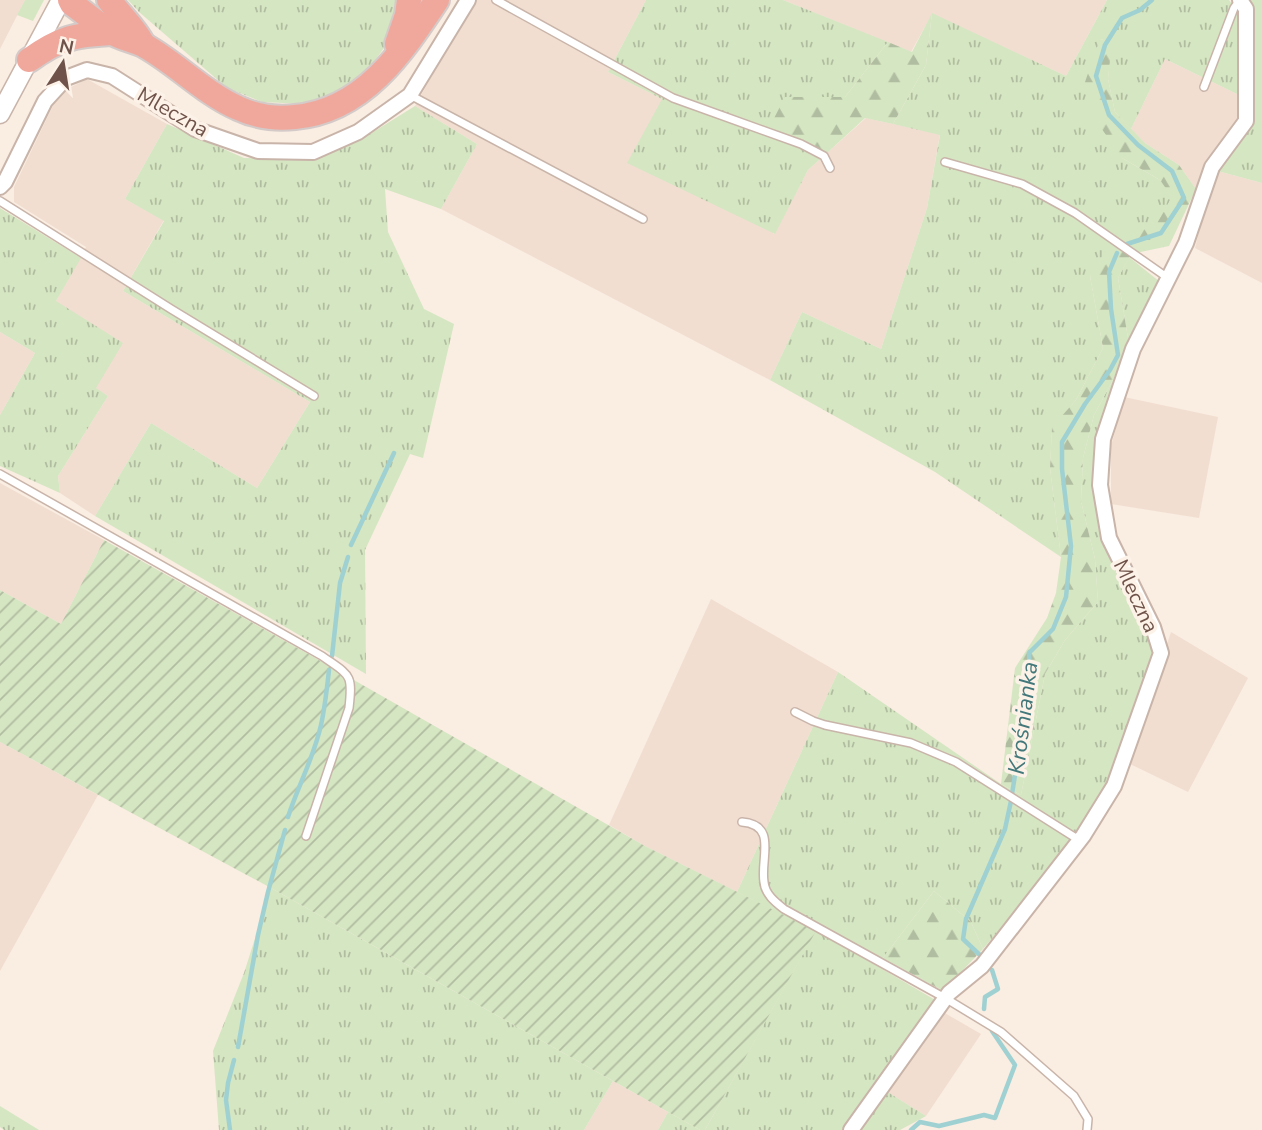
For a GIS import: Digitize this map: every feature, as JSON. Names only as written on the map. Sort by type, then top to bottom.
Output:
[{"type":"highway","points":[[70,0],[72,4],[114,16]]},
{"type":"highway","points":[[96,0],[114,16],[130,41],[143,44],[238,109],[272,117],[305,116],[335,107],[359,94],[380,75],[406,44],[437,0]]},
{"type":"highway","points":[[380,75],[401,36],[409,0]]},
{"type":"highway","points":[[29,60],[49,46],[82,34],[114,16]]},
{"type":"street","points":[[0,114],[61,0]]},
{"type":"street","name":"Mleczna","points":[[0,187],[46,101],[66,78],[87,69],[112,76],[195,129],[258,151],[313,152],[358,132],[410,95],[468,0]]},
{"type":"street","name":"Mleczna","points":[[851,1130],[945,998],[982,966],[1079,840],[1114,786],[1161,653],[1153,627],[1109,538],[1100,485],[1103,439],[1133,349],[1186,243],[1212,167],[1246,121],[1246,9],[1240,0]]},
{"type":"lane","points":[[496,0],[673,98],[801,144],[824,156],[830,168]]},
{"type":"lane","points":[[1204,87],[1234,8],[1240,0]]},
{"type":"lane","points":[[410,95],[643,219]]},
{"type":"lane","points":[[945,162],[1021,184],[1075,213],[1168,278]]},
{"type":"lane","points":[[0,201],[314,396]]},
{"type":"lane","points":[[0,474],[322,656],[347,673],[351,687],[348,708],[306,836]]},
{"type":"lane","points":[[795,712],[825,725],[911,743],[956,762],[1079,840]]},
{"type":"lane","points":[[742,821],[752,822],[765,836],[764,883],[773,900],[1001,1032],[1074,1096],[1088,1118],[1087,1130]]},
{"type":"shaded area","points":[[0,0],[25,0],[0,49]]},
{"type":"shaded area","points":[[475,0],[646,0],[608,72],[662,99],[774,234],[808,170],[866,118],[940,134],[927,208],[881,349],[802,312],[770,380],[441,209],[477,144],[415,106]]},
{"type":"shaded area","points":[[783,0],[1107,0],[1066,76],[932,14],[911,52]]},
{"type":"shaded area","points":[[1165,59],[1241,96],[1243,119],[1213,155],[1196,189],[1179,165],[1145,143],[1131,129]]},
{"type":"shaded area","points":[[87,79],[167,124],[125,199],[164,220],[123,291],[310,402],[257,488],[151,423],[95,516],[60,493],[58,476],[108,396],[95,388],[56,301],[86,247],[14,202],[14,187],[59,93]]},
{"type":"shaded area","points":[[1214,170],[1262,183],[1262,283],[1195,248]]},
{"type":"shaded area","points":[[0,332],[35,353],[0,415]]},
{"type":"shaded area","points":[[1124,397],[1218,417],[1199,518],[1111,504],[1111,446]]},
{"type":"shaded area","points":[[0,483],[104,540],[61,624],[0,590]]},
{"type":"shaded area","points":[[711,599],[838,672],[737,892],[609,825]]},
{"type":"shaded area","points":[[1171,632],[1248,678],[1188,792],[1128,763]]},
{"type":"shaded area","points":[[0,742],[98,795],[0,971]]},
{"type":"shaded area","points":[[943,1012],[981,1034],[926,1116],[886,1091]]},
{"type":"shaded area","points":[[613,1081],[668,1112],[658,1130],[584,1130]]},
{"type":"green space","points":[[25,0],[44,0],[33,21],[17,15]]},
{"type":"green space","points":[[128,0],[398,0],[389,41],[368,70],[339,92],[305,104],[262,102],[227,88]]},
{"type":"green space","points":[[646,0],[783,0],[888,42],[845,97],[769,128],[827,153],[808,170],[775,234],[627,163],[662,99],[608,72]]},
{"type":"green space","points":[[1107,0],[1229,0],[1240,15],[1241,96],[1165,59],[1131,129],[1115,112],[1108,79],[1111,42],[1100,39],[1122,158],[1160,180],[1173,196],[1157,223],[1090,276],[1103,348],[1076,400],[1052,428],[1050,468],[1061,557],[935,472],[770,380],[802,312],[881,349],[927,208],[940,135],[893,124],[926,65],[932,13],[1066,76]]},
{"type":"green space","points":[[1244,0],[1262,0],[1262,183],[1214,170],[1250,122]]},
{"type":"green space","points":[[932,13],[926,65],[893,124],[865,118],[827,153],[769,128],[785,97],[845,97],[888,42],[912,52]]},
{"type":"green space","points":[[1100,39],[1112,42],[1108,79],[1115,112],[1145,143],[1179,165],[1196,189],[1169,246],[1131,254],[1118,278],[1129,344],[1122,363],[1094,415],[1083,458],[1081,501],[1095,559],[1098,602],[1065,640],[1045,674],[1021,795],[1001,784],[1015,668],[1047,618],[1056,593],[1061,557],[1050,468],[1052,427],[1076,400],[1103,348],[1090,276],[1122,224],[1157,222],[1172,197],[1160,180],[1122,158],[1097,122],[1085,82]]},
{"type":"green space","points":[[415,106],[477,144],[441,209],[385,189],[388,232],[424,309],[454,324],[423,458],[410,454],[365,550],[366,674],[95,516],[151,423],[257,488],[310,402],[123,291],[164,221],[125,199],[167,124],[244,158],[314,160],[370,134]]},
{"type":"green space","points":[[0,208],[81,258],[56,301],[123,343],[96,388],[108,396],[58,476],[60,493],[0,466],[0,415],[35,353],[0,332]]},
{"type":"green space","points":[[1129,257],[1160,282],[1095,473],[1102,540],[1148,627],[1155,657],[1109,783],[1079,835],[983,949],[971,922],[934,891],[883,958],[822,934],[937,1001],[842,1130],[705,1130],[815,932],[737,892],[838,672],[1021,795],[1045,674],[1065,640],[1098,602],[1095,559],[1081,501],[1083,458],[1094,415],[1122,363],[1129,344],[1118,278]]},
{"type":"green space","points":[[104,540],[645,846],[816,931],[705,1130],[700,1130],[271,888],[0,742],[0,590],[61,624]]},
{"type":"green space","points":[[271,888],[613,1081],[584,1130],[219,1130],[213,1051],[244,973]]},
{"type":"green space","points":[[934,891],[971,922],[983,949],[943,991],[883,958]]},
{"type":"green space","points":[[886,1091],[926,1116],[900,1130],[860,1130]]},
{"type":"green space","points":[[0,1106],[39,1130],[4,1130],[0,1127]]},
{"type":"green space","points":[[668,1112],[700,1130],[658,1130]]},
{"type":"waterway","name":"Krośnianka","points":[[1127,244],[1161,233],[1184,198],[1172,171],[1138,145],[1109,115],[1096,76],[1105,45],[1122,18],[1140,10],[1152,0]]},
{"type":"waterway","name":"Krośnianka","points":[[1012,794],[1030,681],[1029,653],[1053,629],[1066,597],[1071,546],[1062,469],[1062,442],[1118,355],[1109,272],[1117,253]]},
{"type":"waterway","points":[[351,545],[394,453]]},
{"type":"waterway","points":[[332,656],[340,583],[348,557]]},
{"type":"waterway","points":[[288,817],[318,737],[329,670]]},
{"type":"waterway","name":"Krośnianka","points":[[983,958],[963,939],[966,919],[1005,829],[1011,801]]},
{"type":"waterway","points":[[238,1047],[258,935],[285,830]]},
{"type":"waterway","name":"Krośnianka","points":[[984,1009],[985,997],[998,989],[992,970]]},
{"type":"waterway","name":"Krośnianka","points":[[911,1130],[920,1122],[939,1126],[984,1115],[995,1118],[1015,1065],[992,1031]]},
{"type":"waterway","points":[[230,1130],[226,1100],[234,1060]]}]
